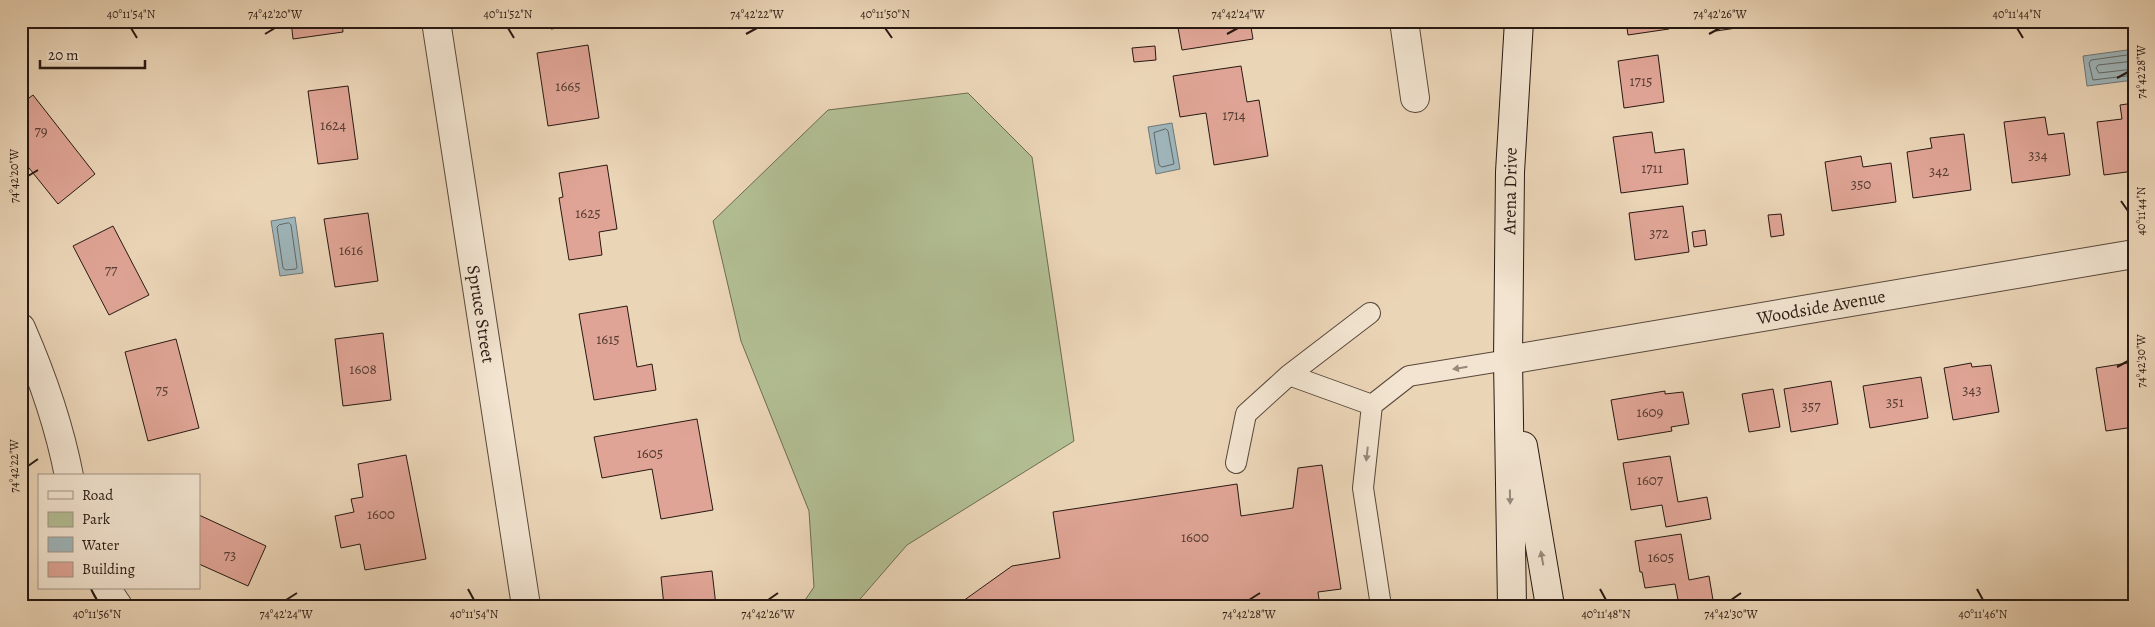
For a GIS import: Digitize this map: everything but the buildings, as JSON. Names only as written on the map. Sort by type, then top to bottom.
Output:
[{"type":"street","name":"Spruce Street","points":[[436,21],[526,606]]},
{"type":"street","points":[[1404,21],[1415,98]]},
{"type":"street","name":"Arena Drive","points":[[1512,606],[1508,360],[1510,172],[1519,21]]},
{"type":"street","name":"Woodside Avenue","points":[[1508,360],[2134,254]]},
{"type":"street","points":[[21,328],[43,378],[63,446],[69,474]]},
{"type":"street","name":"Arena Drive","points":[[1508,360],[1550,606]]},
{"type":"street","points":[[107,590],[118,606]]},
{"type":"lane","points":[[1236,463],[1246,414],[1289,375],[1370,313]]},
{"type":"lane","points":[[1381,606],[1363,488],[1372,405],[1409,376],[1508,360]]},
{"type":"lane","points":[[1289,375],[1372,405]]},
{"type":"green space","points":[[968,93],[1032,157],[1074,441],[907,545],[854,606],[801,606],[814,587],[809,511],[741,341],[713,221],[828,110]]},
{"type":"water","points":[[2134,49],[2134,80],[2087,86],[2083,56]]},
{"type":"water","points":[[1172,123],[1180,169],[1156,174],[1148,127]]},
{"type":"water","points":[[295,217],[303,273],[280,276],[271,221]]}]
